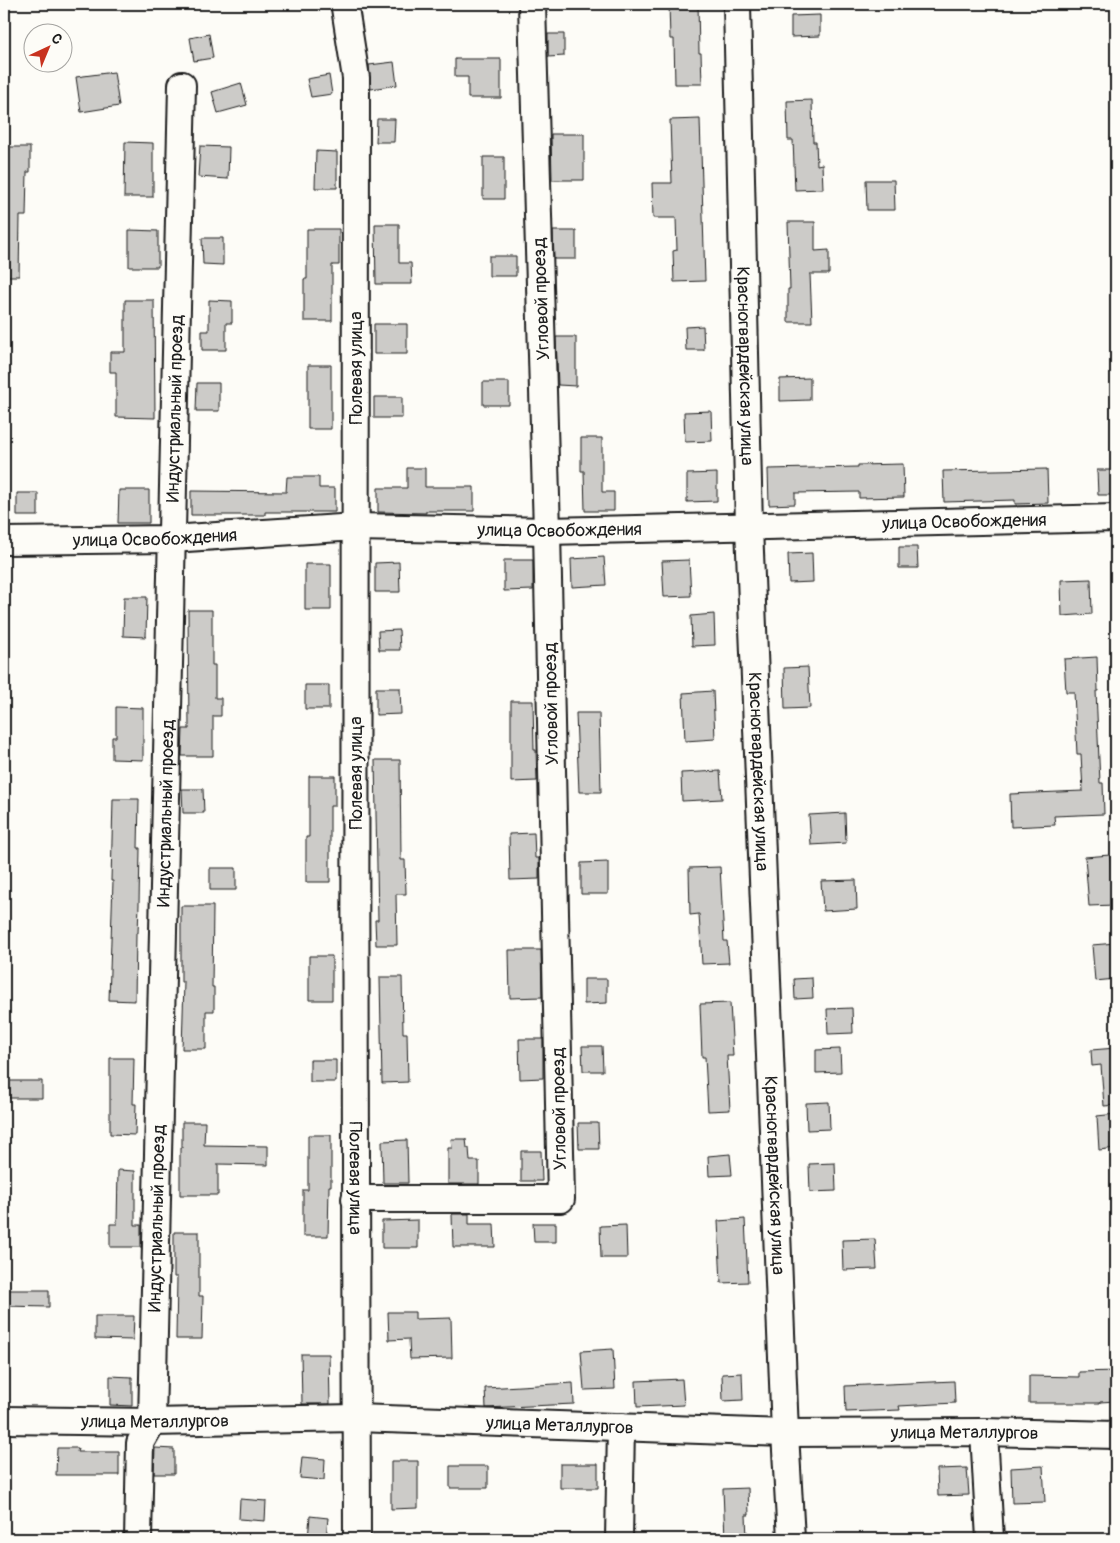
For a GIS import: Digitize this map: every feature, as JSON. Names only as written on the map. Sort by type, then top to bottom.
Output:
[{"type":"street","name":"Угловой проезд","points":[[355,1199],[560,1199],[548,531],[532,4]]},
{"type":"street","name":"Красногвардейская улица","points":[[737,4],[749,526],[785,1433],[791,1539]]},
{"type":"street","name":"Полевая улица","points":[[346,8],[356,78],[355,1199],[357,1539]]},
{"type":"street","name":"Индустриальный проезд","points":[[138,1539],[140,1443],[152,1422],[182,84]]},
{"type":"street","name":"улица Освобождения","points":[[4,541],[171,539],[356,528],[548,531],[1116,518]]},
{"type":"street","name":"улица Металлургов","points":[[4,1420],[152,1422],[356,1418],[785,1433],[984,1432],[1116,1435]]},
{"type":"street","points":[[619,1539],[621,1427]]},
{"type":"street","points":[[984,1432],[990,1539]]},
{"type":"building","points":[[669,4],[698,4],[702,84],[675,84],[674,39],[670,39]]},
{"type":"building","points":[[820,15],[820,36],[791,37],[791,16]]},
{"type":"building","points":[[209,34],[213,58],[194,61],[190,38]]},
{"type":"building","points":[[548,34],[564,34],[564,56],[548,57]]},
{"type":"building","points":[[455,59],[501,59],[501,98],[468,98],[468,77],[455,77]]},
{"type":"building","points":[[394,62],[397,85],[371,89],[369,65]]},
{"type":"building","points":[[114,72],[119,106],[81,112],[76,77]]},
{"type":"building","points":[[329,75],[332,94],[311,97],[307,79]]},
{"type":"building","points":[[241,83],[247,105],[218,113],[212,92]]},
{"type":"building","points":[[812,100],[813,142],[816,142],[817,165],[822,164],[823,189],[795,190],[793,140],[788,140],[787,101]]},
{"type":"building","points":[[377,119],[395,119],[394,142],[376,142]]},
{"type":"building","points":[[700,119],[705,281],[674,282],[673,251],[677,250],[676,218],[653,218],[652,183],[672,183],[670,120]]},
{"type":"building","points":[[551,134],[584,134],[584,180],[552,180]]},
{"type":"building","points":[[125,142],[153,143],[153,197],[124,197]]},
{"type":"building","points":[[200,146],[229,147],[228,179],[198,177]]},
{"type":"building","points":[[4,147],[30,147],[30,172],[27,172],[26,216],[20,216],[19,276],[4,276]]},
{"type":"building","points":[[316,151],[337,152],[337,188],[315,188]]},
{"type":"building","points":[[483,157],[504,157],[504,199],[483,199]]},
{"type":"building","points":[[866,180],[894,180],[895,210],[867,210]]},
{"type":"building","points":[[788,222],[815,222],[815,251],[829,250],[829,274],[810,274],[812,322],[788,322],[788,289],[790,289]]},
{"type":"building","points":[[375,224],[399,224],[399,263],[411,263],[412,284],[376,284]]},
{"type":"building","points":[[307,229],[339,229],[339,265],[332,265],[332,321],[304,321],[304,279],[307,279]]},
{"type":"building","points":[[129,230],[158,231],[158,267],[129,267]]},
{"type":"building","points":[[553,231],[576,231],[576,259],[554,259]]},
{"type":"building","points":[[202,238],[223,238],[223,265],[203,264]]},
{"type":"building","points":[[489,256],[516,256],[516,276],[489,276]]},
{"type":"building","points":[[125,300],[154,300],[155,418],[116,417],[116,372],[110,372],[110,352],[125,352]]},
{"type":"building","points":[[209,300],[232,301],[232,323],[226,323],[226,350],[202,350],[202,331],[209,331]]},
{"type":"building","points":[[374,324],[407,324],[407,354],[374,354]]},
{"type":"building","points":[[703,326],[704,350],[686,350],[685,327]]},
{"type":"building","points":[[556,337],[576,337],[576,386],[558,385]]},
{"type":"building","points":[[308,365],[331,365],[331,429],[308,429]]},
{"type":"building","points":[[810,378],[810,400],[780,401],[780,379]]},
{"type":"building","points":[[483,382],[509,382],[509,405],[483,405]]},
{"type":"building","points":[[197,383],[219,383],[219,411],[196,411]]},
{"type":"building","points":[[374,397],[402,397],[402,418],[374,418]]},
{"type":"building","points":[[711,411],[712,441],[685,442],[684,412]]},
{"type":"building","points":[[581,438],[602,438],[602,492],[614,492],[614,511],[585,511],[584,471],[581,471]]},
{"type":"building","points":[[903,464],[904,497],[859,498],[859,492],[795,493],[795,504],[769,505],[768,469]]},
{"type":"building","points":[[407,468],[425,468],[425,487],[474,487],[474,511],[378,512],[378,488],[407,488]]},
{"type":"building","points":[[1047,469],[1048,503],[1015,504],[1015,500],[944,502],[943,471]]},
{"type":"building","points":[[1097,470],[1116,470],[1116,495],[1098,495]]},
{"type":"building","points":[[717,473],[717,501],[687,502],[687,474]]},
{"type":"building","points":[[287,477],[319,477],[319,488],[335,488],[335,512],[265,512],[265,515],[191,515],[191,491],[286,492]]},
{"type":"building","points":[[119,490],[149,490],[149,523],[118,523]]},
{"type":"building","points":[[17,493],[38,493],[38,516],[17,516]]},
{"type":"building","points":[[899,547],[917,547],[918,568],[899,568]]},
{"type":"building","points":[[812,553],[813,582],[789,583],[788,554]]},
{"type":"building","points":[[604,557],[606,585],[572,587],[571,559]]},
{"type":"building","points":[[504,560],[533,560],[533,590],[504,591]]},
{"type":"building","points":[[689,560],[691,596],[664,597],[662,561]]},
{"type":"building","points":[[399,562],[400,592],[375,592],[375,563]]},
{"type":"building","points":[[305,564],[331,564],[331,610],[305,610]]},
{"type":"building","points":[[1091,579],[1092,614],[1062,616],[1061,580]]},
{"type":"building","points":[[124,597],[147,597],[146,637],[123,636]]},
{"type":"building","points":[[188,610],[212,610],[212,665],[215,665],[215,698],[221,698],[221,716],[213,716],[213,756],[182,756],[183,729],[189,729]]},
{"type":"building","points":[[714,614],[715,645],[692,646],[691,616]]},
{"type":"building","points":[[399,630],[400,650],[379,650],[378,631]]},
{"type":"building","points":[[1097,657],[1098,691],[1096,691],[1100,783],[1103,783],[1104,814],[1054,816],[1055,825],[1011,827],[1010,794],[1083,791],[1081,754],[1077,754],[1074,692],[1066,692],[1064,659]]},
{"type":"building","points":[[808,667],[810,708],[785,709],[784,668]]},
{"type":"building","points":[[305,685],[329,685],[329,709],[305,709]]},
{"type":"building","points":[[376,688],[400,688],[401,714],[376,715]]},
{"type":"building","points":[[713,691],[715,739],[685,741],[683,693]]},
{"type":"building","points":[[511,701],[533,701],[537,781],[511,782]]},
{"type":"building","points":[[116,707],[143,708],[143,760],[112,759],[112,737],[116,737]]},
{"type":"building","points":[[576,713],[599,713],[601,792],[579,792]]},
{"type":"building","points":[[375,760],[400,760],[401,860],[405,860],[406,894],[396,894],[397,945],[376,945],[375,920],[378,920]]},
{"type":"building","points":[[720,771],[722,799],[682,801],[681,773]]},
{"type":"building","points":[[309,776],[335,776],[335,806],[330,806],[330,882],[306,882],[306,837],[309,837]]},
{"type":"building","points":[[182,789],[203,789],[204,813],[183,813]]},
{"type":"building","points":[[113,799],[139,799],[139,904],[138,933],[136,933],[135,1001],[109,1000],[113,881],[111,881]]},
{"type":"building","points":[[845,813],[846,843],[811,845],[809,815]]},
{"type":"building","points":[[534,833],[535,858],[539,858],[539,879],[510,880],[509,834]]},
{"type":"building","points":[[1110,855],[1114,905],[1089,906],[1085,857]]},
{"type":"building","points":[[608,862],[608,894],[581,894],[581,863]]},
{"type":"building","points":[[720,867],[724,941],[727,941],[729,963],[702,964],[699,914],[690,915],[689,868]]},
{"type":"building","points":[[210,868],[236,868],[236,890],[210,890]]},
{"type":"building","points":[[856,880],[857,909],[823,911],[821,881]]},
{"type":"building","points":[[181,906],[213,906],[212,987],[214,987],[214,1011],[206,1011],[206,1049],[182,1049],[184,982],[181,982]]},
{"type":"building","points":[[1116,943],[1116,979],[1095,981],[1092,945]]},
{"type":"building","points":[[509,950],[541,950],[542,997],[510,998]]},
{"type":"building","points":[[309,956],[332,956],[332,1000],[309,1000]]},
{"type":"building","points":[[380,977],[402,977],[403,1033],[407,1033],[408,1082],[382,1083]]},
{"type":"building","points":[[812,978],[813,998],[795,999],[794,979]]},
{"type":"building","points":[[584,979],[607,979],[607,1003],[584,1004]]},
{"type":"building","points":[[730,1003],[733,1056],[727,1056],[730,1110],[708,1111],[705,1057],[702,1057],[700,1004]]},
{"type":"building","points":[[852,1008],[853,1033],[828,1034],[827,1009]]},
{"type":"building","points":[[519,1039],[543,1039],[543,1078],[520,1079]]},
{"type":"building","points":[[582,1046],[602,1046],[603,1071],[583,1071]]},
{"type":"building","points":[[1116,1048],[1116,1105],[1104,1106],[1101,1065],[1092,1066],[1091,1050]]},
{"type":"building","points":[[840,1049],[841,1072],[816,1073],[816,1050]]},
{"type":"building","points":[[110,1058],[134,1058],[133,1104],[136,1104],[135,1135],[110,1134]]},
{"type":"building","points":[[310,1060],[336,1060],[336,1082],[310,1082]]},
{"type":"building","points":[[4,1081],[42,1081],[42,1098],[4,1098]]},
{"type":"building","points":[[829,1102],[830,1129],[807,1130],[806,1103]]},
{"type":"building","points":[[1116,1114],[1116,1148],[1099,1150],[1097,1116]]},
{"type":"building","points":[[182,1122],[205,1122],[204,1145],[268,1146],[268,1165],[218,1164],[218,1195],[180,1195]]},
{"type":"building","points":[[578,1123],[598,1123],[599,1149],[579,1149]]},
{"type":"building","points":[[308,1135],[331,1135],[331,1186],[329,1186],[328,1236],[303,1236],[303,1190],[308,1190]]},
{"type":"building","points":[[451,1139],[466,1139],[470,1161],[479,1161],[479,1184],[448,1184],[448,1148],[452,1148]]},
{"type":"building","points":[[407,1140],[408,1183],[383,1183],[382,1141]]},
{"type":"building","points":[[521,1151],[541,1151],[542,1181],[521,1181]]},
{"type":"building","points":[[730,1154],[732,1175],[709,1176],[708,1156]]},
{"type":"building","points":[[835,1163],[836,1191],[810,1192],[809,1164]]},
{"type":"building","points":[[118,1170],[135,1171],[135,1225],[141,1225],[141,1247],[110,1247],[110,1224],[117,1224]]},
{"type":"building","points":[[452,1214],[469,1214],[469,1224],[494,1224],[495,1247],[453,1247]]},
{"type":"building","points":[[745,1219],[748,1282],[721,1283],[718,1221]]},
{"type":"building","points":[[418,1220],[418,1248],[382,1248],[382,1221]]},
{"type":"building","points":[[533,1223],[556,1223],[556,1242],[534,1242]]},
{"type":"building","points":[[626,1225],[627,1258],[601,1258],[600,1226]]},
{"type":"building","points":[[174,1232],[199,1232],[199,1296],[203,1296],[202,1339],[176,1339],[177,1277],[174,1277]]},
{"type":"building","points":[[875,1239],[877,1269],[843,1270],[842,1240]]},
{"type":"building","points":[[4,1290],[49,1290],[49,1307],[4,1306]]},
{"type":"building","points":[[388,1312],[415,1312],[415,1319],[451,1318],[452,1358],[410,1359],[409,1339],[389,1340]]},
{"type":"building","points":[[95,1316],[134,1316],[133,1340],[95,1339]]},
{"type":"building","points":[[613,1349],[615,1389],[584,1390],[581,1351]]},
{"type":"building","points":[[301,1354],[329,1354],[330,1404],[302,1404]]},
{"type":"building","points":[[1116,1371],[1116,1401],[1100,1403],[1029,1403],[1029,1376],[1079,1377],[1079,1372]]},
{"type":"building","points":[[742,1373],[743,1400],[723,1401],[722,1374]]},
{"type":"building","points":[[110,1376],[132,1377],[132,1406],[110,1405]]},
{"type":"building","points":[[682,1379],[684,1405],[637,1407],[636,1381]]},
{"type":"building","points":[[954,1381],[955,1403],[899,1406],[900,1410],[846,1412],[845,1386]]},
{"type":"building","points":[[573,1383],[574,1404],[486,1408],[485,1388]]},
{"type":"building","points":[[57,1448],[78,1448],[77,1452],[119,1452],[119,1475],[56,1475]]},
{"type":"building","points":[[155,1448],[174,1449],[174,1474],[154,1474]]},
{"type":"building","points":[[302,1457],[325,1459],[324,1480],[300,1478]]},
{"type":"building","points":[[391,1461],[418,1461],[418,1508],[391,1509]]},
{"type":"building","points":[[560,1464],[598,1464],[598,1488],[560,1488]]},
{"type":"building","points":[[450,1466],[488,1466],[488,1488],[450,1488]]},
{"type":"building","points":[[1043,1466],[1045,1502],[1012,1503],[1011,1468]]},
{"type":"building","points":[[967,1468],[969,1495],[938,1496],[937,1469]]},
{"type":"building","points":[[748,1488],[749,1515],[746,1515],[747,1539],[725,1539],[723,1489]]},
{"type":"building","points":[[240,1499],[266,1501],[265,1521],[239,1519]]},
{"type":"building","points":[[310,1516],[328,1518],[326,1539],[308,1539]]}]
